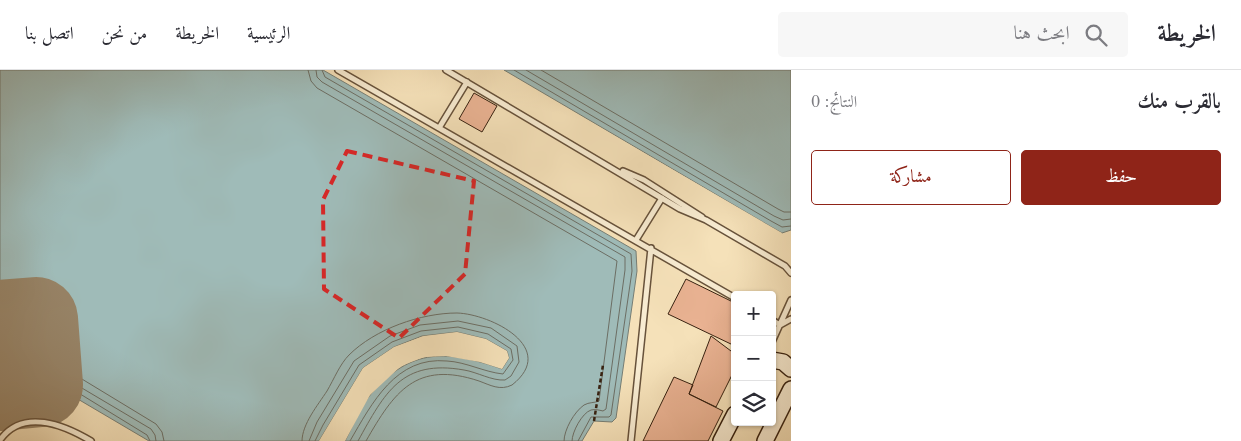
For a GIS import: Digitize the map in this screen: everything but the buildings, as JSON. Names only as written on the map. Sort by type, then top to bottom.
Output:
[{"type":"street","points":[[776,361],[783,362],[791,369]]},
{"type":"street","points":[[765,441],[791,389]]},
{"type":"street","points":[[721,441],[731,422]]},
{"type":"lane","points":[[338,70],[731,296]]},
{"type":"lane","points":[[446,70],[618,170],[662,198],[706,220],[785,266],[791,273]]},
{"type":"lane","points":[[439,128],[467,82]]},
{"type":"lane","points":[[618,170],[636,176],[672,196],[706,220]]},
{"type":"lane","points":[[636,240],[662,198]]},
{"type":"lane","points":[[631,441],[651,248]]},
{"type":"lane","points":[[775,336],[791,300]]},
{"type":"lane","points":[[780,325],[791,319]]},
{"type":"lane","points":[[776,322],[780,325]]},
{"type":"lane","points":[[0,440],[16,427],[33,422],[50,422],[91,441]]},
{"type":"path","points":[[594,421],[604,365]]},
{"type":"highlighted area","points":[[347,151],[474,181],[465,274],[399,338],[324,289],[323,200]]},
{"type":"water","points":[[0,70],[323,70],[636,251],[637,271],[616,418],[612,422],[594,421],[582,441],[345,441],[371,394],[386,379],[416,360],[447,356],[464,358],[502,369],[509,358],[507,351],[486,339],[457,332],[422,336],[394,347],[363,368],[319,441],[149,441],[54,385],[47,312],[43,309],[0,312]]},
{"type":"water","points":[[504,70],[791,70],[791,230],[782,233]]},
{"type":"pier","points":[[501,70],[782,233],[781,235],[502,72]]},
{"type":"pier","points":[[457,332],[486,339],[507,351],[509,358],[502,369],[480,362],[446,356],[424,357],[401,366],[370,395],[345,441],[342,441],[368,394],[399,364],[424,354],[447,353],[481,359],[501,366],[506,358],[505,353],[485,341],[457,334],[423,338],[395,349],[365,370],[322,441],[319,441],[363,368],[394,347],[424,336]]},
{"type":"runway","points":[[0,322],[36,319],[41,385],[0,389]]}]
